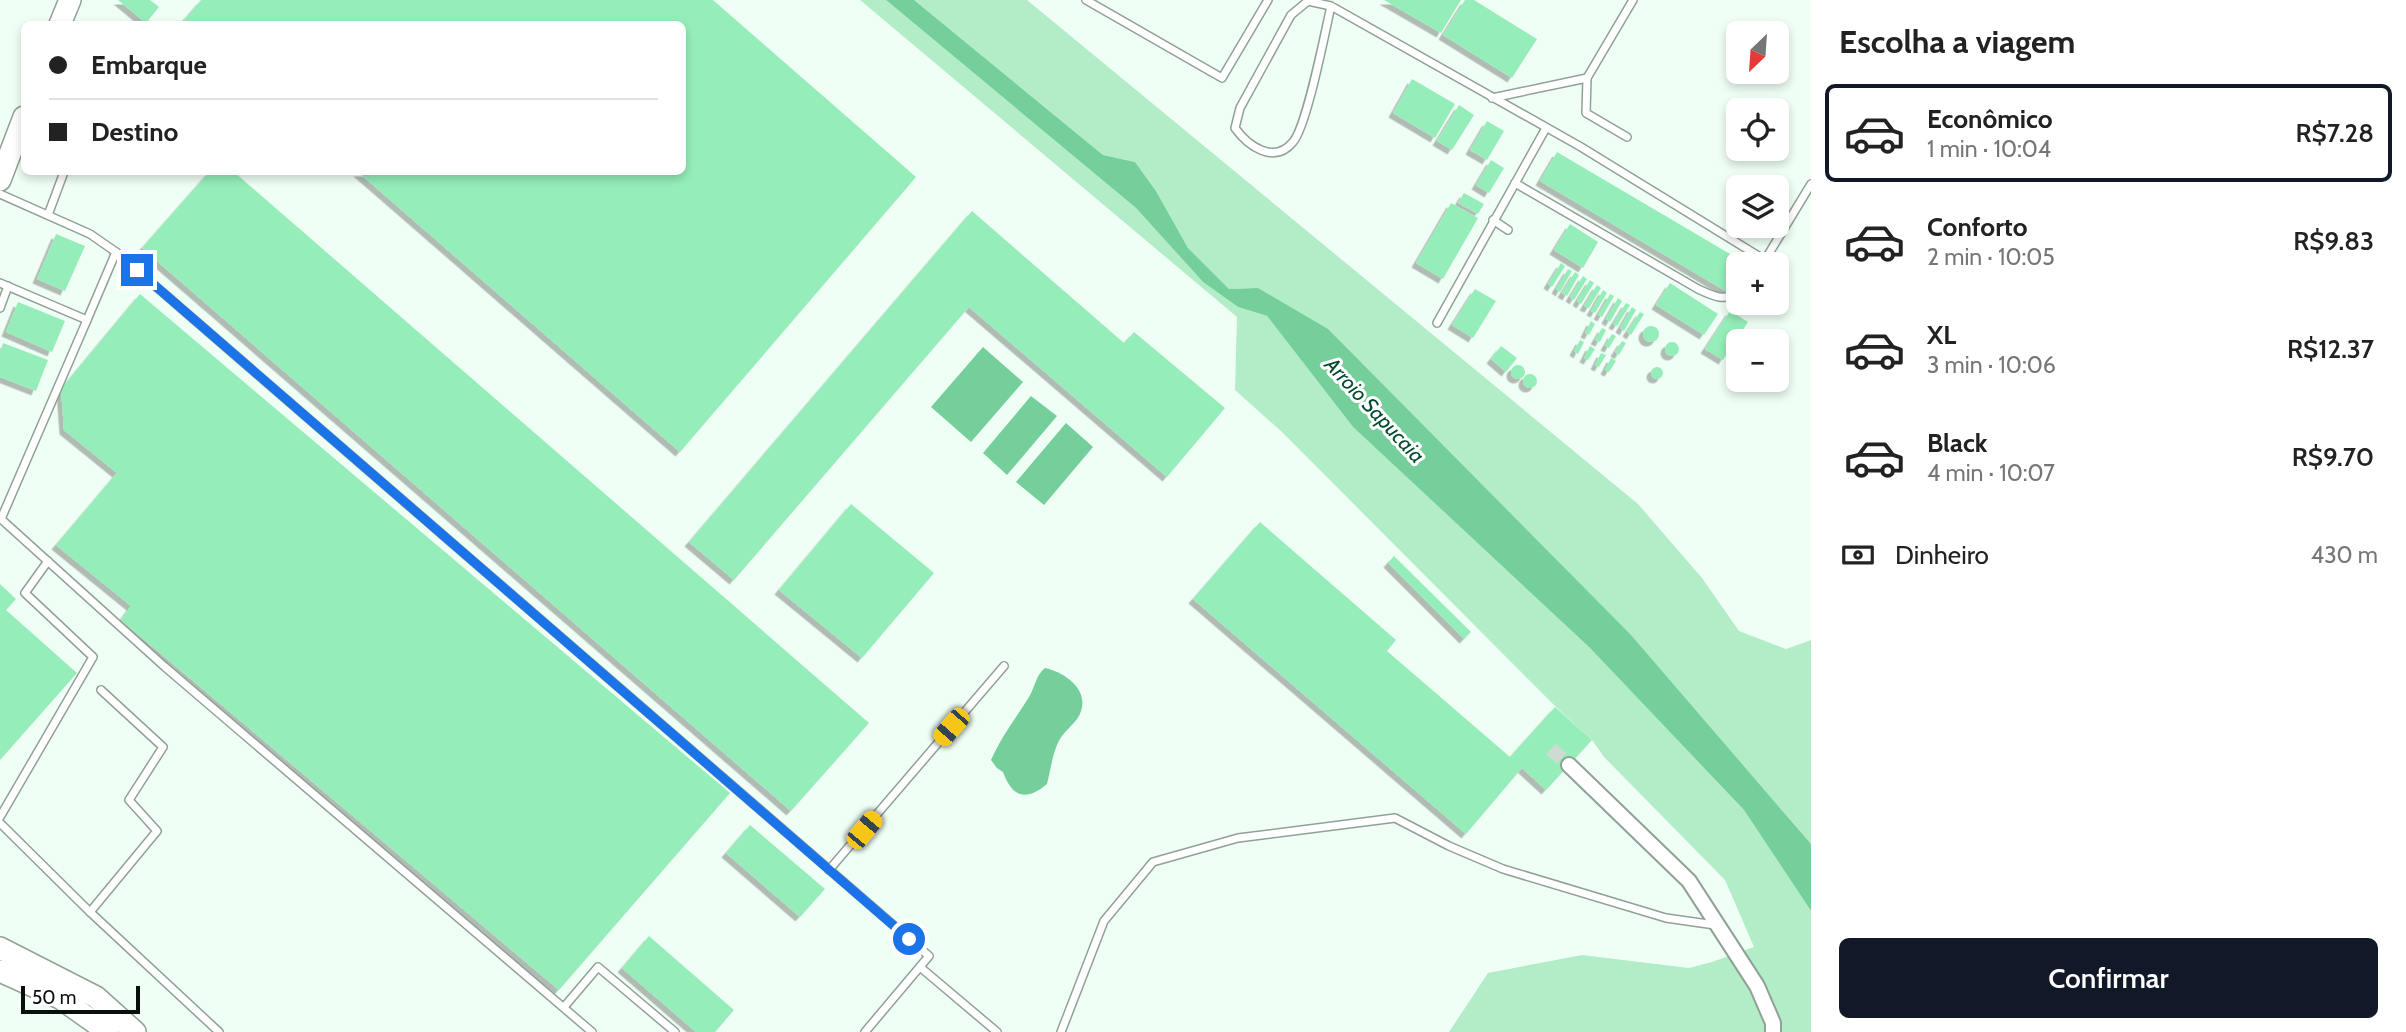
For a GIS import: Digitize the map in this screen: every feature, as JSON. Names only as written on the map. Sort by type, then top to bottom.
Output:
[{"type":"main road","points":[[61,21],[70,0]]},
{"type":"main road","points":[[0,180],[21,125]]},
{"type":"main road","points":[[0,948],[96,997],[135,1032]]},
{"type":"main road","points":[[0,971],[60,998],[108,1032]]},
{"type":"street","points":[[1569,765],[1689,881],[1757,986],[1773,1023],[1773,1032]]},
{"type":"lane","points":[[1086,0],[1222,78],[1268,0]]},
{"type":"lane","points":[[1627,137],[1586,113],[1587,78],[1633,0]]},
{"type":"lane","points":[[1331,6],[1303,120],[1294,142],[1281,152],[1260,152],[1245,142],[1235,128],[1240,108],[1291,15],[1308,1],[1331,6],[1546,128],[1747,252]]},
{"type":"lane","points":[[1492,98],[1587,78]]},
{"type":"lane","points":[[1437,323],[1546,128]]},
{"type":"lane","points":[[48,215],[63,175]]},
{"type":"lane","points":[[1514,183],[1698,289],[1717,298],[1726,296]]},
{"type":"lane","points":[[1769,252],[1811,184]]},
{"type":"lane","points":[[0,194],[90,234],[116,251],[929,956],[865,1032]]},
{"type":"lane","points":[[1493,220],[1508,230]]},
{"type":"lane","points":[[116,251],[1,519],[165,667],[592,1032]]},
{"type":"lane","points":[[0,283],[88,320]]},
{"type":"lane","points":[[0,308],[9,286]]},
{"type":"lane","points":[[0,817],[93,657],[25,593],[48,561]]},
{"type":"lane","points":[[829,870],[1004,666]]},
{"type":"lane","points":[[90,912],[157,831],[129,800],[163,747],[101,690]]},
{"type":"lane","points":[[1061,1032],[1104,921],[1153,862],[1238,838],[1395,818],[1449,846],[1503,869],[1666,918],[1719,925]]},
{"type":"lane","points":[[0,823],[90,912],[219,1032]]},
{"type":"lane","points":[[564,1007],[597,967],[664,1029],[675,1032]]},
{"type":"lane","points":[[920,967],[997,1032]]},
{"type":"shaded area","points":[[860,0],[886,0],[1136,208],[1203,282],[1238,307],[1267,316],[1353,427],[1589,647],[1744,810],[1811,911],[1811,1032],[1449,1032],[1488,973],[1582,955],[1689,968],[1754,947],[1725,880],[1604,757],[1592,740],[1283,433],[1235,390],[1237,317]]},
{"type":"shaded area","points":[[914,0],[1027,0],[1638,504],[1702,578],[1739,631],[1786,649],[1811,640],[1811,844],[1632,636],[1258,288],[1229,289],[1188,248],[1156,191],[1135,162],[1103,155]]},
{"type":"water","name":"Arroio Sapucaia","points":[[886,0],[914,0],[1103,155],[1135,162],[1156,191],[1188,248],[1229,289],[1258,288],[1328,329],[1632,636],[1811,844],[1811,911],[1744,810],[1589,647],[1353,427],[1267,316],[1238,307],[1203,282],[1136,208]]},
{"type":"water","points":[[983,347],[1023,382],[971,442],[931,407]]},
{"type":"water","points":[[1031,396],[1057,416],[1007,475],[983,453]]},
{"type":"water","points":[[1066,423],[1093,447],[1044,505],[1016,482]]},
{"type":"water","points":[[1045,668],[1062,675],[1076,686],[1082,701],[1081,710],[1059,741],[1047,784],[1026,795],[1015,792],[1003,772],[991,760]]},
{"type":"building","points":[[118,0],[150,0],[159,7],[148,21],[144,21]]},
{"type":"building","points":[[201,0],[713,0],[916,177],[680,452],[361,175],[686,175],[686,21],[184,20]]},
{"type":"building","points":[[1384,0],[1461,0],[1441,33]]},
{"type":"building","points":[[1465,0],[1474,0],[1537,39],[1512,78],[1443,35]]},
{"type":"building","points":[[1412,79],[1455,104],[1435,138],[1393,113]]},
{"type":"building","points":[[1459,105],[1474,115],[1452,150],[1437,141]]},
{"type":"building","points":[[1487,121],[1504,131],[1487,160],[1470,150]]},
{"type":"building","points":[[1557,152],[1727,252],[1726,291],[1540,181]]},
{"type":"building","points":[[1491,160],[1504,168],[1489,193],[1476,185]]},
{"type":"building","points":[[206,175],[237,175],[869,723],[791,811],[142,248]]},
{"type":"building","points":[[1464,193],[1484,204],[1478,214],[1458,203]]},
{"type":"building","points":[[1451,203],[1478,218],[1443,279],[1416,263]]},
{"type":"building","points":[[972,211],[1124,343],[1134,332],[1225,408],[1167,477],[969,307],[734,580],[689,542]]},
{"type":"building","points":[[1570,224],[1598,242],[1583,268],[1554,250]]},
{"type":"building","points":[[56,234],[85,246],[65,291],[37,279]]},
{"type":"building","points":[[1561,263],[1565,266],[1552,287],[1548,284]]},
{"type":"building","points":[[1568,269],[1572,271],[1560,292],[1556,289]]},
{"type":"building","points":[[1575,272],[1579,275],[1567,296],[1562,293]]},
{"type":"building","points":[[1583,276],[1587,279],[1574,300],[1570,297]]},
{"type":"building","points":[[1590,280],[1594,283],[1581,304],[1577,301]]},
{"type":"building","points":[[1670,283],[1718,314],[1704,335],[1656,305]]},
{"type":"building","points":[[1597,285],[1601,288],[1589,308],[1584,306]]},
{"type":"building","points":[[1475,289],[1496,301],[1473,338],[1452,325]]},
{"type":"building","points":[[1603,290],[1607,293],[1595,313],[1591,311]]},
{"type":"building","points":[[140,294],[730,793],[559,990],[121,620],[131,606],[56,545],[117,473],[64,430],[61,389]]},
{"type":"building","points":[[1610,294],[1614,296],[1602,317],[1598,315]]},
{"type":"building","points":[[1618,298],[1622,301],[1610,322],[1606,319]]},
{"type":"building","points":[[18,302],[65,321],[52,352],[6,332]]},
{"type":"building","points":[[1626,303],[1630,305],[1617,326],[1613,324]]},
{"type":"building","points":[[1632,307],[1636,310],[1624,331],[1620,328]]},
{"type":"building","points":[[1640,312],[1644,314],[1631,335],[1627,332]]},
{"type":"building","points":[[1727,315],[1737,315],[1748,322],[1743,329],[1726,329],[1726,355],[1723,360],[1705,349]]},
{"type":"building","points":[[1591,321],[1595,324],[1589,335],[1585,333]]},
{"type":"building","points":[[1651,326],[1659,334],[1651,342],[1643,334]]},
{"type":"building","points":[[1602,328],[1606,330],[1600,342],[1595,340]]},
{"type":"building","points":[[1612,334],[1616,336],[1609,348],[1605,346]]},
{"type":"building","points":[[1580,340],[1584,342],[1578,354],[1574,351]]},
{"type":"building","points":[[1622,341],[1626,343],[1619,355],[1615,352]]},
{"type":"building","points":[[1669,342],[1675,342],[1679,349],[1675,356],[1669,356],[1665,352],[1665,346]]},
{"type":"building","points":[[3,343],[48,360],[36,391],[0,377],[0,352]]},
{"type":"building","points":[[1501,346],[1517,358],[1506,372],[1491,359]]},
{"type":"building","points":[[1590,346],[1595,349],[1588,360],[1584,358]]},
{"type":"building","points":[[1601,353],[1606,355],[1599,367],[1595,365]]},
{"type":"building","points":[[1611,358],[1616,361],[1609,372],[1605,370]]},
{"type":"building","points":[[1518,365],[1523,367],[1523,377],[1518,379],[1513,377],[1511,372],[1513,367]]},
{"type":"building","points":[[1657,367],[1663,373],[1657,379],[1651,373]]},
{"type":"building","points":[[1530,374],[1535,376],[1535,386],[1530,388],[1525,386],[1523,381],[1525,376]]},
{"type":"building","points":[[851,504],[934,573],[862,658],[779,590]]},
{"type":"building","points":[[1260,522],[1396,640],[1387,651],[1510,757],[1555,707],[1592,740],[1546,790],[1522,768],[1466,834],[1193,599]]},
{"type":"building","points":[[1394,556],[1471,632],[1464,639],[1388,563]]},
{"type":"building","points":[[0,584],[16,599],[6,610],[77,673],[0,760]]},
{"type":"building","points":[[750,825],[825,889],[800,917],[726,853]]},
{"type":"building","points":[[649,936],[734,1010],[715,1032],[696,1032],[622,968]]},
{"type":"tunnel","points":[[1551,749],[1569,765]]},
{"type":"route","points":[[137,270],[909,939]]}]
